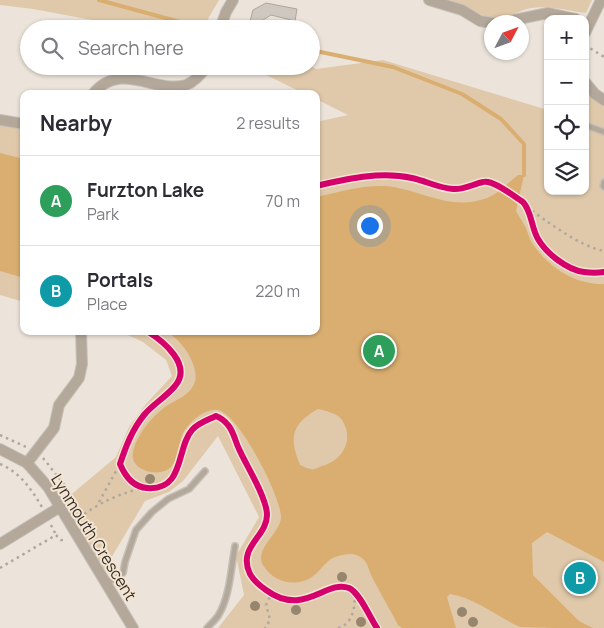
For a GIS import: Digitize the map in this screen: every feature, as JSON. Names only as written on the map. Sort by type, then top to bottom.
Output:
[{"type":"street","points":[[225,20],[234,0]]},
{"type":"street","points":[[429,0],[462,10],[484,22]]},
{"type":"street","points":[[589,23],[601,0]]},
{"type":"street","points":[[529,17],[548,13],[557,15]]},
{"type":"street","points":[[98,90],[108,82],[122,77],[164,86],[187,84],[199,75]]},
{"type":"street","points":[[589,87],[594,94],[604,100]]},
{"type":"street","points":[[0,120],[20,123]]},
{"type":"street","points":[[28,463],[54,428],[60,405],[79,378],[82,364],[80,335]]},
{"type":"street","name":"Lynmouth Crescent","points":[[0,449],[28,463],[48,487],[133,628]]},
{"type":"street","points":[[0,544],[60,507]]},
{"type":"lane","points":[[589,126],[604,132]]},
{"type":"lane","points":[[604,182],[602,186],[604,187]]},
{"type":"lane","points":[[106,582],[116,579],[123,573],[136,530],[152,512],[168,499],[189,489],[205,471]]},
{"type":"lane","points":[[207,628],[218,615],[224,603],[235,546]]},
{"type":"path","points":[[589,48],[604,57]]},
{"type":"path","points":[[527,204],[530,216]]},
{"type":"path","points":[[527,204],[550,223],[580,241],[604,251]]},
{"type":"path","points":[[121,461],[125,475]]},
{"type":"path","points":[[99,504],[121,461]]},
{"type":"path","points":[[0,464],[19,476],[30,487],[56,535],[61,540],[66,540],[77,534]]},
{"type":"path","points":[[134,483],[142,488]]},
{"type":"path","points":[[71,524],[99,504],[120,494],[142,488],[152,488]]},
{"type":"path","points":[[0,568],[56,535]]},
{"type":"path","points":[[263,588],[271,594],[280,597]]},
{"type":"path","points":[[348,588],[355,592],[360,601]]},
{"type":"path","points":[[344,627],[351,617],[355,592]]},
{"type":"path","points":[[264,628],[268,624],[269,614],[266,605],[271,594]]},
{"type":"path","points":[[338,628],[349,628]]},
{"type":"shaded area","points":[[0,0],[219,0],[208,20],[92,20],[0,5]]},
{"type":"shaded area","points":[[450,0],[592,0],[586,13],[539,7],[511,15],[482,15]]},
{"type":"shaded area","points":[[383,60],[544,109],[544,195],[589,195],[589,87],[604,100],[604,628],[218,628],[244,595],[236,556],[259,517],[218,436],[183,481],[169,492],[145,501],[101,575],[71,524],[67,498],[116,457],[129,427],[146,404],[172,376],[166,360],[143,342],[128,335],[320,335],[320,121],[348,115],[320,101],[320,90],[297,90],[266,75],[320,75],[320,68]]},
{"type":"shaded area","points":[[0,120],[20,123],[20,301],[0,295]]},
{"type":"shaded area","points":[[0,153],[20,158],[20,277],[0,271]]},
{"type":"shaded area","points":[[518,175],[524,175],[516,211],[538,252],[554,267],[573,278],[593,284],[604,284],[604,562],[547,532],[532,543],[533,575],[579,621],[593,628],[520,627],[469,599],[450,594],[447,597],[456,628],[402,628],[398,625],[365,561],[360,556],[352,554],[331,559],[315,575],[299,582],[285,582],[272,576],[263,565],[261,559],[264,547],[280,524],[281,518],[275,493],[258,458],[237,426],[227,415],[218,410],[211,410],[202,414],[187,427],[181,438],[175,459],[168,470],[151,472],[136,465],[133,458],[135,445],[151,419],[169,404],[189,392],[195,381],[196,375],[189,355],[171,335],[320,335],[320,196],[359,188],[385,186],[448,201],[473,202],[487,198],[499,191]],"holes":[[[318,409],[334,414],[342,420],[346,428],[347,442],[341,455],[335,460],[314,469],[300,465],[294,447],[295,432],[298,426],[302,420]]]},
{"type":"building","points":[[266,3],[297,9],[295,20],[271,15],[263,20],[250,20],[253,10]]},
{"type":"waterway","points":[[99,0],[173,20]]},
{"type":"waterway","points":[[320,52],[393,67],[462,94],[501,119],[524,144],[524,175]]},
{"type":"cycle path","points":[[320,185],[364,177],[388,175],[412,178],[453,189],[465,188],[483,182],[492,183],[523,202],[528,210],[538,239],[546,250],[558,260],[577,271],[604,272]]},
{"type":"cycle path","points":[[153,335],[174,354],[178,362],[180,378],[175,386],[144,415],[133,432],[120,464],[127,477],[138,486],[147,488],[159,487],[168,483],[174,476],[187,438],[192,430],[216,416],[221,418],[232,431],[266,508],[266,523],[247,556],[247,565],[253,579],[280,598],[292,600],[303,599],[332,588],[349,588],[361,600],[377,628]]},
{"type":"place","name":"Furzton Lake","points":[[379,351]]},
{"type":"place","name":"Portals","points":[[580,578]]}]
